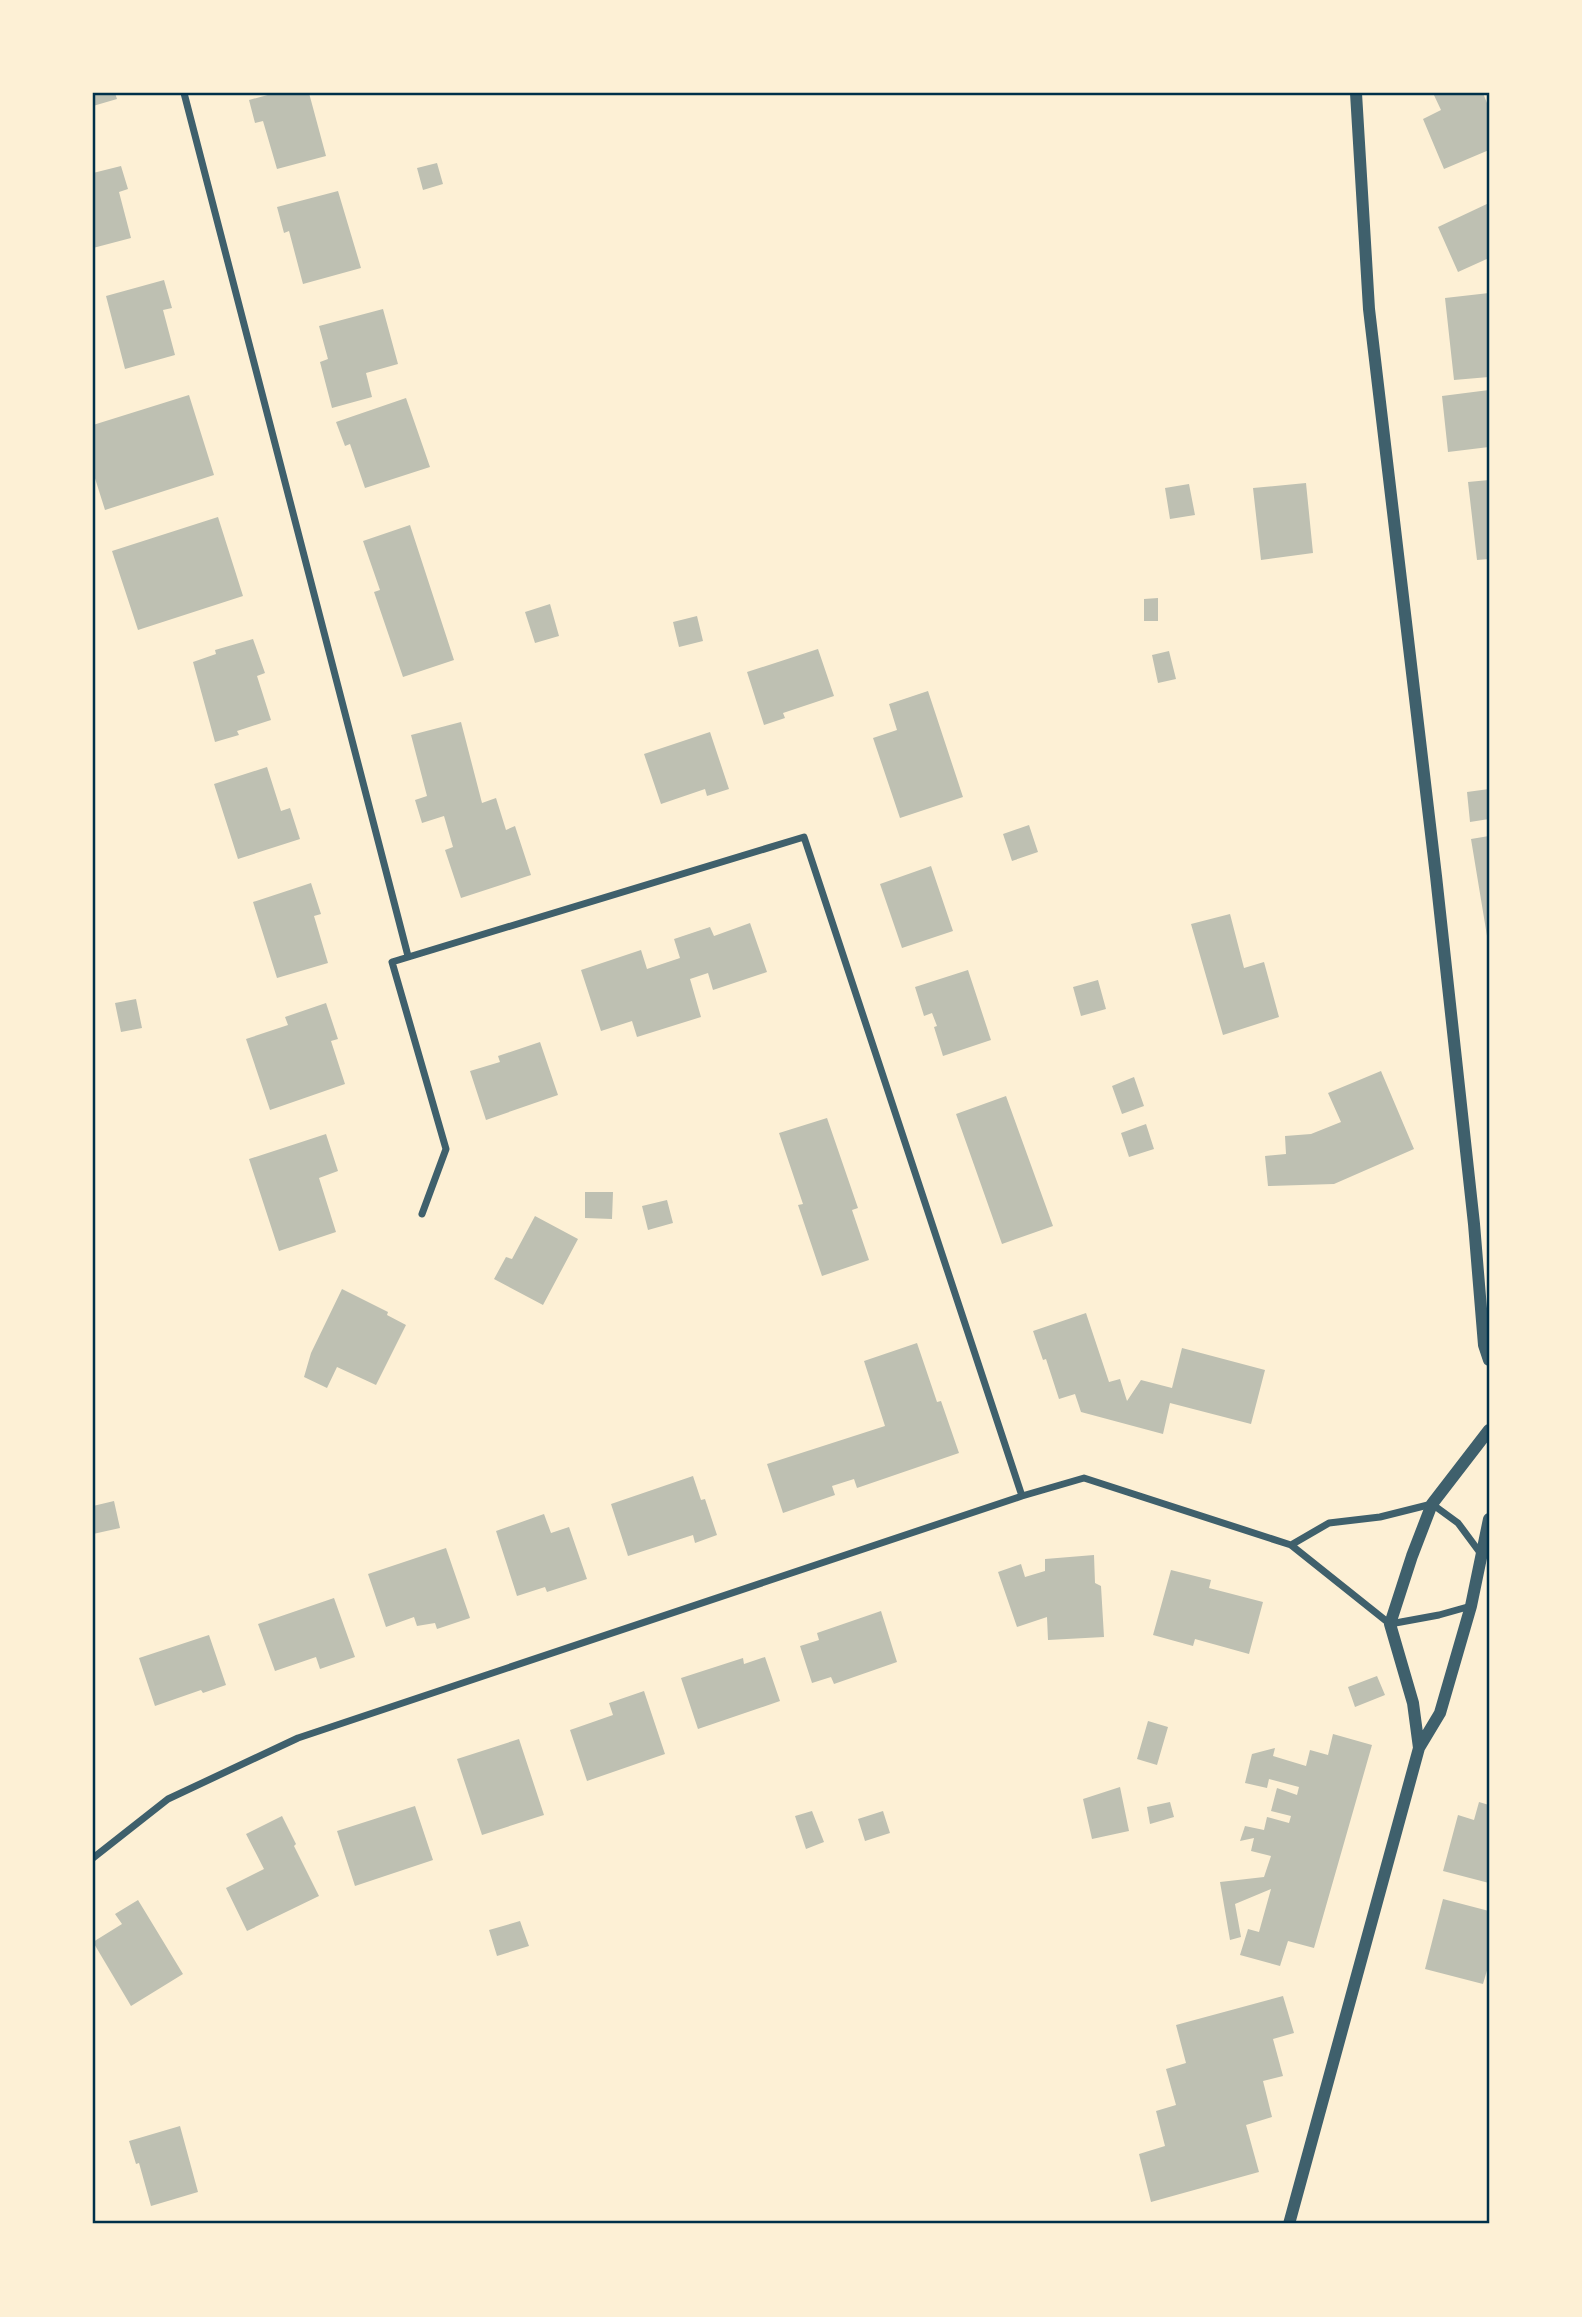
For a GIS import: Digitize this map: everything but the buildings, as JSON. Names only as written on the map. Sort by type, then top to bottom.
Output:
[{"type":"street","points":[[184,93],[408,956]]},
{"type":"street","points":[[1356,93],[1369,309],[1436,876],[1485,1345],[1489,1360]]},
{"type":"street","points":[[422,1214],[446,1149],[392,962],[804,836],[1022,1496]]},
{"type":"street","points":[[1419,1748],[1413,1703],[1390,1624],[1432,1504],[1489,1430]]},
{"type":"street","points":[[93,1858],[168,1799],[298,1738],[1022,1496],[1084,1478],[1291,1545],[1390,1624],[1471,1606]]},
{"type":"street","points":[[1291,1545],[1329,1523],[1380,1517],[1432,1504]]},
{"type":"street","points":[[1432,1504],[1458,1523],[1481,1554]]},
{"type":"street","points":[[1289,2224],[1419,1748],[1440,1713],[1471,1606],[1489,1519]]}]
